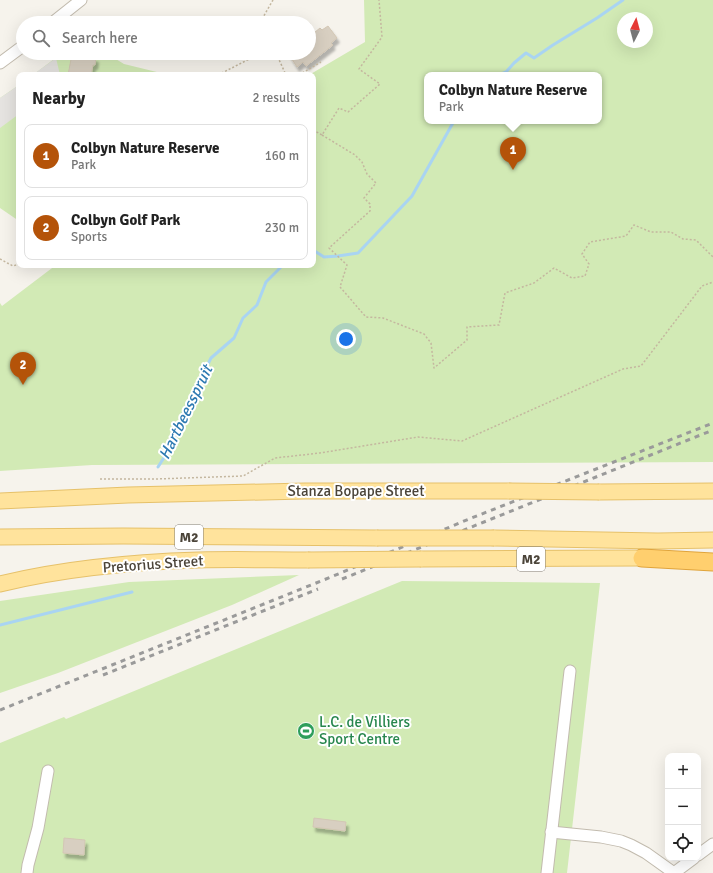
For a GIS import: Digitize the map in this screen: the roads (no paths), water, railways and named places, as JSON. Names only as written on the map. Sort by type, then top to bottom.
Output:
[{"type":"highway","name":"M2","points":[[642,558],[713,557]]},
{"type":"highway","points":[[642,558],[713,562]]},
{"type":"main road","name":"Stanza Bopape Street","points":[[0,501],[135,495],[297,491],[713,491]]},
{"type":"main road","name":"M2","points":[[0,537],[123,536],[494,538],[658,541],[713,540]]},
{"type":"main road","name":"Pretorius Street","points":[[0,584],[78,569],[140,563],[200,560],[642,558]]},
{"type":"street","points":[[61,16],[81,0]]},
{"type":"street","points":[[0,62],[16,51]]},
{"type":"street","points":[[547,873],[570,672]]},
{"type":"street","points":[[27,873],[38,828],[48,771]]},
{"type":"street","points":[[551,832],[621,841],[646,853],[674,873],[690,861]]},
{"type":"street","points":[[701,853],[713,844]]},
{"type":"waterway","name":"Hartbeesspruit","points":[[506,72],[526,53],[534,58],[623,0]]},
{"type":"waterway","name":"Hartbeesspruit","points":[[316,252],[324,257],[358,253],[412,196],[452,124]]},
{"type":"waterway","name":"Hartbeesspruit","points":[[158,467],[172,445],[182,415],[211,358],[234,338],[243,318],[257,305],[266,282],[280,268]]},
{"type":"waterway","points":[[0,625],[132,592]]},
{"type":"railway","points":[[0,710],[331,577],[469,519],[713,423]]},
{"type":"railway","points":[[342,579],[713,430]]},
{"type":"railway","points":[[103,675],[318,589]]},
{"type":"place","name":"Colbyn Nature Reserve","points":[[513,170]]},
{"type":"place","name":"Colbyn Golf Park","points":[[23,385]]},
{"type":"place","name":"L.C. de Villiers Sport Centre","points":[[306,731]]}]
